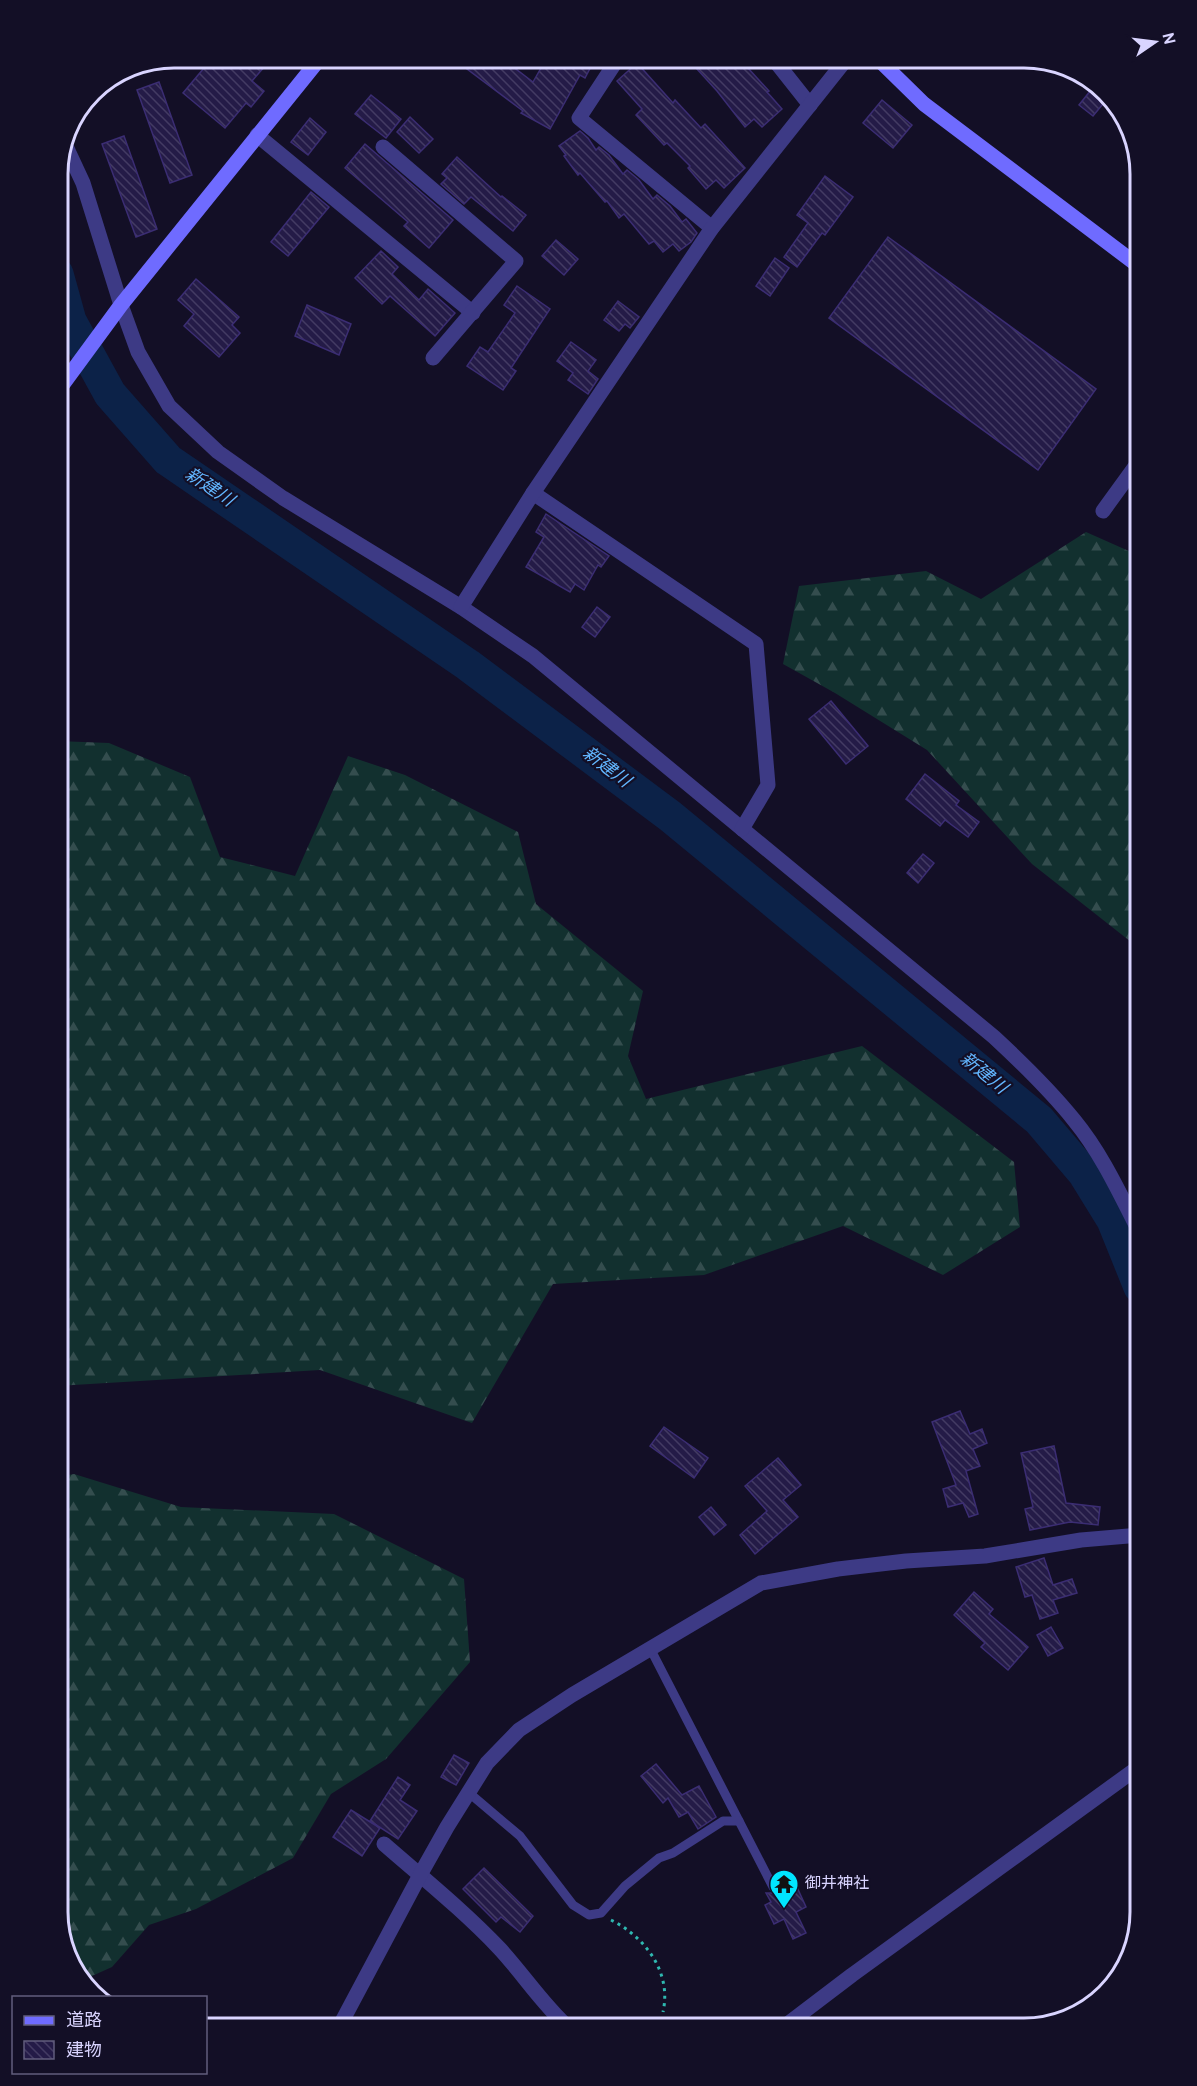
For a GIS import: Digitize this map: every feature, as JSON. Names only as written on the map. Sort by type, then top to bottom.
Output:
[{"type":"street","points":[[68,379],[121,305],[312,68]]},
{"type":"street","points":[[612,68],[579,118],[712,228]]},
{"type":"street","points":[[781,68],[810,105]]},
{"type":"street","points":[[461,607],[533,493],[712,228],[839,68]]},
{"type":"street","points":[[887,68],[924,104],[1130,259]]},
{"type":"street","points":[[257,135],[473,313]]},
{"type":"street","points":[[383,147],[516,261],[433,358]]},
{"type":"street","points":[[69,154],[83,183],[138,352],[169,406],[218,452],[283,498],[461,607],[533,656],[994,1037],[1038,1079],[1076,1122],[1109,1171],[1130,1213]]},
{"type":"street","points":[[1103,511],[1130,474]]},
{"type":"street","points":[[533,493],[756,644],[768,785],[742,829]]},
{"type":"street","points":[[344,2018],[420,1875],[487,1763],[519,1730],[572,1695],[761,1583],[838,1569],[906,1561],[985,1556],[1081,1540],[1130,1536]]},
{"type":"street","points":[[803,2018],[1130,1773]]},
{"type":"street","points":[[384,1844],[489,1938],[559,2018]]},
{"type":"lane","points":[[651,1650],[773,1887]]},
{"type":"lane","points":[[468,1792],[520,1836],[573,1905],[589,1915],[601,1913],[625,1887],[659,1858],[673,1853],[723,1821],[739,1821]]},
{"type":"path","points":[[601,1913],[630,1931],[653,1956],[665,1989],[663,2012]]},
{"type":"green space","points":[[1086,532],[1130,552],[1130,941],[1032,864],[927,750],[783,664],[799,586],[926,571],[981,599]]},
{"type":"green space","points":[[68,741],[109,743],[190,777],[220,857],[295,876],[348,756],[405,775],[518,832],[536,904],[643,991],[628,1056],[646,1099],[862,1046],[1014,1162],[1020,1227],[943,1275],[843,1226],[704,1275],[553,1284],[472,1423],[320,1370],[68,1385]]},
{"type":"green space","points":[[74,1474],[181,1507],[334,1514],[464,1579],[470,1662],[386,1759],[331,1794],[293,1858],[196,1909],[149,1925],[112,1967],[90,1977],[78,1959],[73,1946],[68,1919],[68,1475]]},
{"type":"building","points":[[204,68],[263,68],[252,81],[264,91],[251,107],[246,103],[225,128],[183,93]]},
{"type":"building","points":[[466,68],[515,68],[533,82],[541,68],[590,68],[585,78],[580,75],[550,129],[521,113],[523,111]]},
{"type":"building","points":[[631,68],[642,68],[673,103],[675,100],[701,128],[705,124],[745,168],[724,188],[716,180],[706,189],[688,168],[690,166],[667,143],[664,145],[636,115],[642,109],[617,81]]},
{"type":"building","points":[[696,68],[748,68],[782,109],[762,127],[754,119],[745,127]]},
{"type":"building","points":[[159,82],[192,175],[170,183],[137,90]]},
{"type":"building","points":[[1090,91],[1103,104],[1093,116],[1079,105]]},
{"type":"building","points":[[371,95],[401,119],[386,138],[355,114]]},
{"type":"building","points":[[882,100],[912,125],[893,148],[863,123]]},
{"type":"building","points":[[410,117],[433,139],[419,153],[397,132]]},
{"type":"building","points":[[310,118],[326,132],[308,155],[291,142]]},
{"type":"building","points":[[580,131],[596,150],[599,147],[609,155],[623,174],[627,170],[639,180],[653,199],[657,195],[670,206],[682,222],[686,219],[697,233],[691,242],[679,251],[673,244],[663,252],[654,241],[649,244],[624,214],[619,218],[607,201],[605,202],[580,173],[578,175],[559,146]]},
{"type":"building","points":[[124,136],[157,229],[136,237],[102,144]]},
{"type":"building","points":[[365,144],[453,220],[429,248],[404,226],[408,222],[345,168]]},
{"type":"building","points":[[457,157],[501,197],[526,215],[513,231],[471,197],[464,204],[441,184],[447,178],[442,174]]},
{"type":"building","points":[[825,176],[853,197],[825,235],[822,233],[797,267],[784,257],[808,223],[797,215]]},
{"type":"building","points":[[311,192],[329,207],[288,256],[271,242]]},
{"type":"building","points":[[888,237],[1096,389],[1038,470],[829,318]]},
{"type":"building","points":[[556,240],[578,259],[564,275],[542,256]]},
{"type":"building","points":[[381,251],[398,267],[392,274],[419,300],[428,289],[455,313],[435,336],[390,296],[382,304],[355,278]]},
{"type":"building","points":[[775,258],[789,268],[770,296],[756,286]]},
{"type":"building","points":[[196,279],[239,317],[232,325],[240,333],[219,357],[184,326],[194,314],[178,300]]},
{"type":"building","points":[[517,286],[550,309],[511,368],[516,371],[503,390],[467,366],[480,347],[488,352],[515,313],[504,305]]},
{"type":"building","points":[[618,301],[639,317],[630,328],[625,324],[619,331],[604,320]]},
{"type":"building","points":[[307,305],[351,324],[339,355],[295,336]]},
{"type":"building","points":[[571,342],[596,360],[588,371],[598,379],[588,394],[568,380],[573,373],[557,361]]},
{"type":"building","points":[[546,514],[609,556],[601,567],[598,565],[584,590],[575,584],[570,592],[526,567],[544,537],[536,532]]},
{"type":"building","points":[[597,607],[610,617],[595,637],[582,627]]},
{"type":"building","points":[[831,701],[868,746],[846,764],[809,719]]},
{"type":"building","points":[[925,774],[959,801],[956,805],[979,822],[968,837],[945,820],[940,826],[906,799]]},
{"type":"building","points":[[923,854],[934,863],[918,883],[907,873]]},
{"type":"building","points":[[960,1411],[970,1434],[982,1429],[987,1443],[973,1449],[980,1466],[966,1471],[978,1514],[969,1517],[963,1503],[948,1507],[943,1489],[956,1485],[932,1422]]},
{"type":"building","points":[[664,1427],[708,1458],[694,1478],[650,1446]]},
{"type":"building","points":[[1054,1446],[1066,1503],[1100,1507],[1098,1525],[1070,1522],[1030,1530],[1025,1509],[1033,1507],[1021,1453]]},
{"type":"building","points":[[778,1458],[801,1485],[783,1500],[798,1517],[755,1554],[740,1535],[767,1511],[745,1486]]},
{"type":"building","points":[[711,1507],[726,1525],[714,1535],[699,1517]]},
{"type":"building","points":[[1044,1558],[1053,1585],[1072,1579],[1077,1593],[1053,1600],[1058,1613],[1040,1619],[1032,1595],[1025,1597],[1016,1567]]},
{"type":"building","points":[[974,1592],[993,1609],[989,1614],[1028,1647],[1008,1670],[981,1647],[985,1643],[954,1615]]},
{"type":"building","points":[[1051,1627],[1063,1648],[1048,1656],[1037,1635]]},
{"type":"building","points":[[454,1755],[469,1763],[456,1785],[441,1777]]},
{"type":"building","points":[[656,1764],[682,1795],[699,1786],[716,1817],[698,1829],[688,1812],[679,1817],[668,1798],[663,1803],[641,1776]]},
{"type":"building","points":[[398,1777],[410,1785],[400,1800],[417,1811],[398,1839],[370,1821]]},
{"type":"building","points":[[351,1810],[380,1828],[362,1856],[333,1837]]},
{"type":"building","points":[[484,1868],[533,1916],[520,1932],[501,1917],[496,1922],[463,1889]]},
{"type":"building","name":"御井神社","points":[[785,1884],[788,1889],[796,1885],[806,1907],[796,1912],[806,1933],[793,1939],[784,1919],[774,1924],[765,1905],[771,1902],[766,1893],[776,1893],[780,1886]]},
{"type":"waterway","name":"新建川","points":[[68,314],[110,394],[168,460],[468,665],[670,816],[1039,1120],[1084,1173],[1113,1220],[1130,1262]]},
{"type":"place","name":"御井神社","points":[[784,1910]]}]
